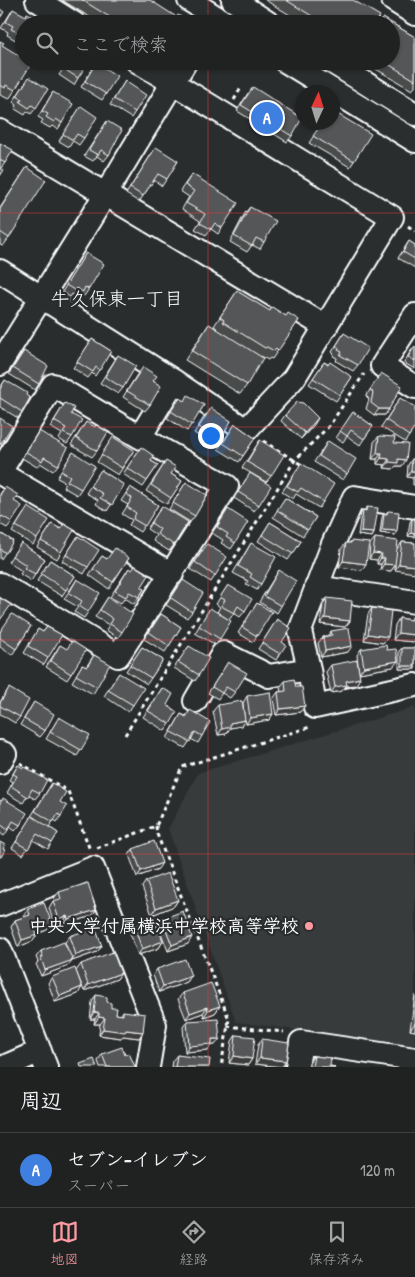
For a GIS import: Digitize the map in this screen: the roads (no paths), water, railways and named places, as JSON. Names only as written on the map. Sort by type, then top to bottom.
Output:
[{"type":"street","points":[[37,0],[61,15]]},
{"type":"street","points":[[189,0],[216,15]]},
{"type":"street","points":[[233,0],[256,15]]},
{"type":"street","points":[[393,0],[415,14]]},
{"type":"street","points":[[0,272],[41,296],[246,430],[294,378],[392,217],[151,70]]},
{"type":"street","points":[[0,364],[180,70]]},
{"type":"street","points":[[300,70],[415,140]]},
{"type":"street","points":[[344,70],[415,114]]},
{"type":"street","points":[[0,131],[326,327]]},
{"type":"street","points":[[415,315],[382,366],[415,387]]},
{"type":"street","points":[[140,437],[174,382]]},
{"type":"street","points":[[0,584],[118,656],[172,574],[227,486],[53,385],[0,472],[172,574]]},
{"type":"street","points":[[415,506],[354,497],[333,544],[300,631],[309,669],[314,707],[415,685]]},
{"type":"street","points":[[316,587],[415,602]]},
{"type":"street","points":[[195,701],[223,653],[269,676],[309,669]]},
{"type":"street","points":[[0,905],[93,868],[155,1025],[148,1067]]},
{"type":"street","points":[[0,949],[43,1059],[4,1067]]},
{"type":"street","points":[[297,1067],[301,1042],[415,1059]]},
{"type":"place","name":"セブン-イレブン","points":[[267,118]]},
{"type":"place","name":"中央大学付属横浜中学校高等学校","points":[[309,926]]},
{"type":"district","name":"牛久保東一丁目","points":[[117,298]]}]
